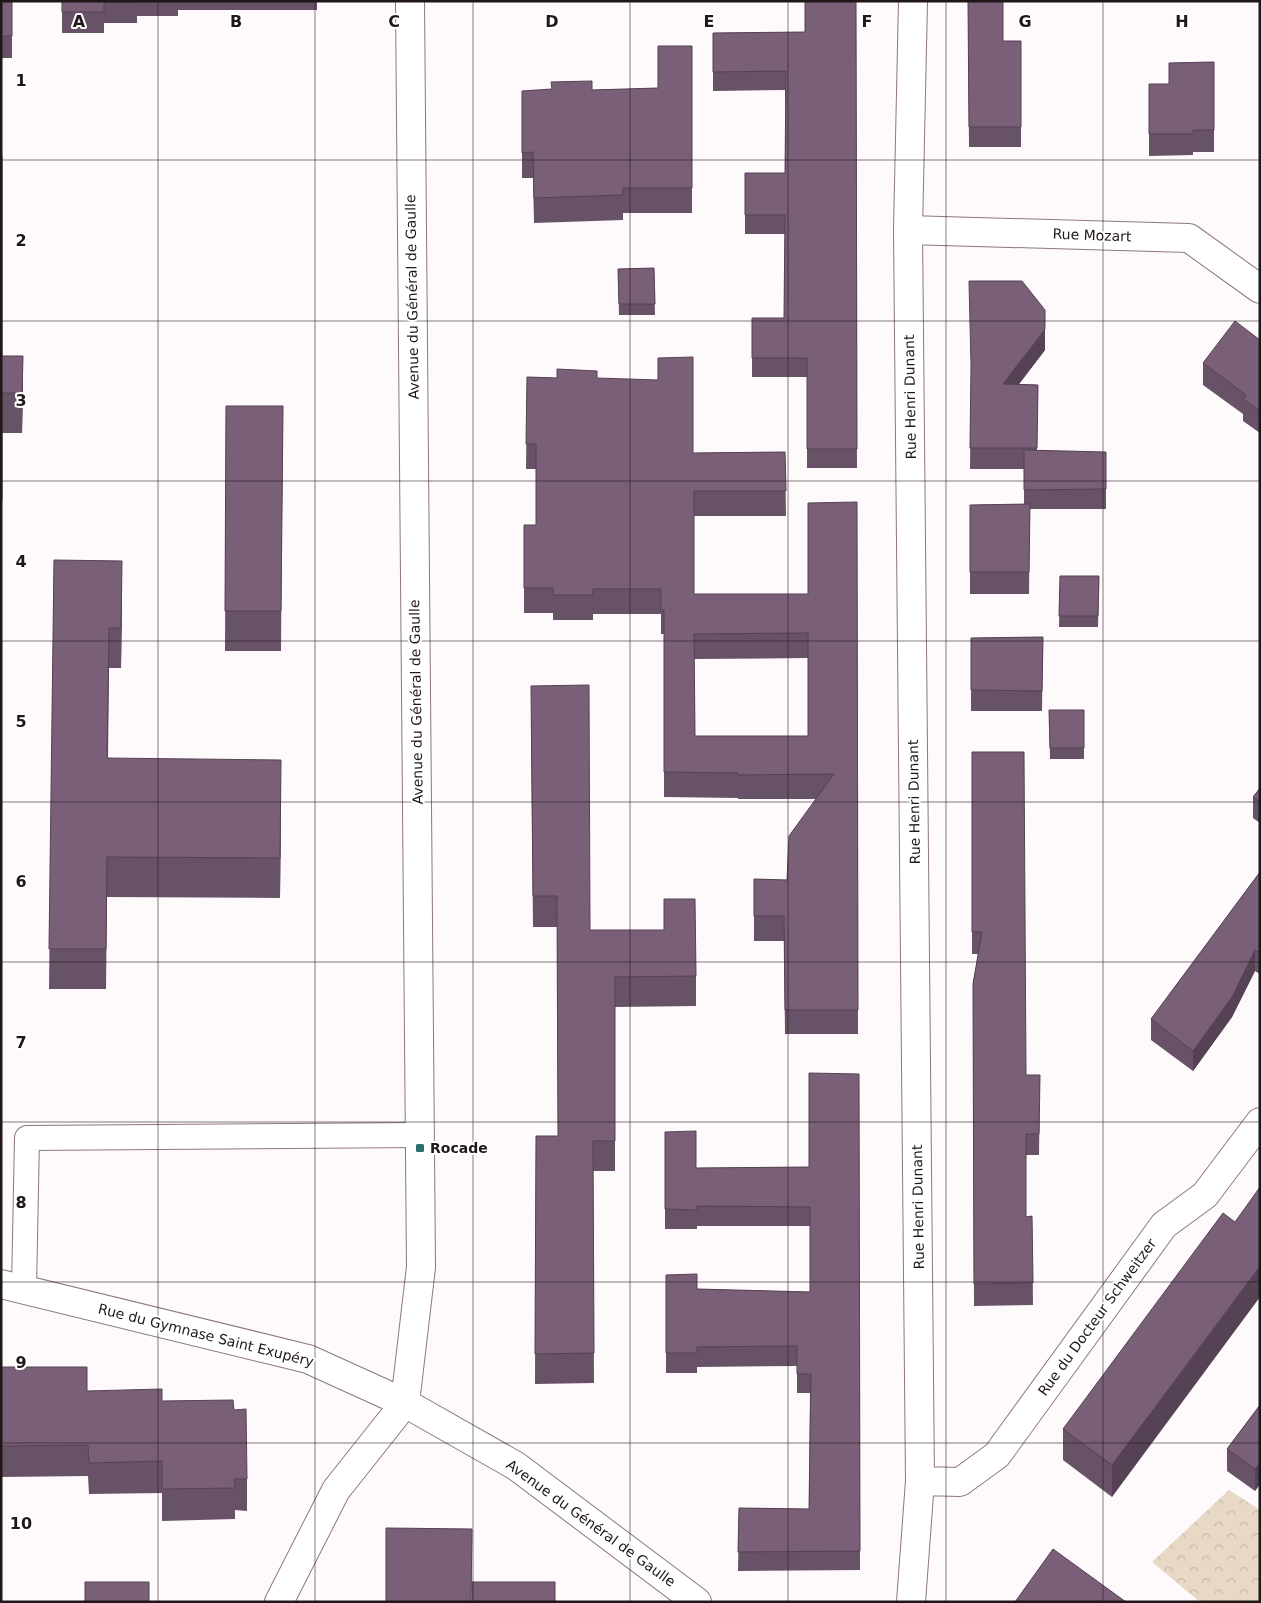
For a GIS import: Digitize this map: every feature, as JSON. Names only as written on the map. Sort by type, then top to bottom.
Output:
[{"type":"street","name":"Avenue du Général de Gaulle","points":[[410,1],[421,1267],[405,1402],[516,1466],[698,1602]]},
{"type":"street","name":"Rue Henri Dunant","points":[[911,1602],[920,1481],[908,230],[912,1]]},
{"type":"street","name":"Rue Mozart","points":[[908,230],[1189,238],[1260,289]]},
{"type":"street","name":"Rue du Docteur Schweitzer","points":[[920,1481],[960,1482],[996,1455],[1164,1225],[1205,1195],[1260,1122]]},
{"type":"street","name":"Rue du Gymnase Saint Exupéry","points":[[13,1287],[308,1359],[405,1402]]},
{"type":"street","points":[[279,1602],[336,1490],[405,1402]]},
{"type":"lane","points":[[13,1287],[27,1138],[420,1135]]},
{"type":"green space","points":[[1229,1490],[1260,1510],[1260,1602],[1200,1602],[1152,1562]]},
{"type":"building","points":[[1,1],[12,1],[12,36],[1,36]]},
{"type":"building","points":[[62,1],[137,2],[104,2],[104,12],[62,12]]},
{"type":"building","points":[[805,1],[856,1],[857,449],[807,449],[807,358],[752,358],[752,318],[784,318],[785,215],[745,215],[745,173],[785,173],[786,71],[713,72],[713,33],[805,32]]},
{"type":"building","points":[[968,1],[1003,1],[1003,41],[1021,41],[1021,127],[969,127]]},
{"type":"building","points":[[658,46],[692,46],[692,188],[623,188],[623,195],[534,198],[533,152],[522,153],[522,91],[552,89],[551,82],[592,81],[592,90],[658,88]]},
{"type":"building","points":[[1214,62],[1214,130],[1193,130],[1193,134],[1149,134],[1149,84],[1169,84],[1169,63]]},
{"type":"building","points":[[1,156],[2,356],[23,356],[22,393],[2,393],[2,499],[1,499]]},
{"type":"building","points":[[654,268],[655,304],[619,304],[618,269]]},
{"type":"building","points":[[969,281],[1022,281],[1045,310],[1045,329],[1003,384],[1038,385],[1037,448],[970,448]]},
{"type":"building","points":[[1235,321],[1260,340],[1260,411],[1243,399],[1246,395],[1203,363]]},
{"type":"building","points":[[693,357],[693,453],[785,452],[786,491],[694,491],[694,594],[808,594],[808,503],[857,502],[858,1010],[785,1010],[784,916],[754,916],[754,879],[787,880],[789,836],[834,774],[738,775],[738,773],[664,772],[664,610],[661,610],[661,589],[593,589],[593,595],[553,595],[553,588],[524,588],[524,525],[536,525],[536,444],[526,444],[527,377],[557,378],[557,369],[597,371],[597,378],[658,380],[658,358]],"holes":[[[808,633],[808,736],[695,736],[694,634]]]},
{"type":"building","points":[[226,406],[283,406],[281,611],[225,611]]},
{"type":"building","points":[[1024,450],[1106,452],[1106,489],[1024,490]]},
{"type":"building","points":[[1030,504],[1029,572],[970,572],[970,505]]},
{"type":"building","points":[[54,560],[122,561],[121,628],[109,628],[107,758],[281,760],[280,858],[107,857],[106,949],[49,949]]},
{"type":"building","points":[[1060,576],[1099,576],[1098,616],[1059,616]]},
{"type":"building","points":[[1043,637],[1042,691],[971,690],[971,638]]},
{"type":"building","points":[[589,685],[590,930],[664,930],[664,899],[695,899],[696,976],[615,977],[615,1141],[593,1141],[594,1353],[535,1354],[536,1136],[558,1136],[557,896],[533,896],[531,686]]},
{"type":"building","points":[[1049,710],[1084,710],[1084,748],[1050,748]]},
{"type":"building","points":[[972,752],[1024,752],[1026,1075],[1040,1075],[1039,1134],[1026,1134],[1026,1217],[1032,1216],[1033,1283],[974,1284],[973,984],[982,932],[972,932]]},
{"type":"building","points":[[1260,788],[1260,802],[1253,797]]},
{"type":"building","points":[[1260,872],[1260,953],[1255,950],[1232,997],[1193,1051],[1151,1019]]},
{"type":"building","points":[[809,1073],[859,1074],[860,1551],[738,1552],[739,1508],[809,1509],[811,1374],[797,1374],[797,1346],[697,1347],[697,1353],[666,1353],[666,1275],[697,1274],[697,1289],[810,1292],[810,1207],[697,1206],[697,1210],[665,1209],[665,1132],[696,1131],[696,1168],[809,1167]]},
{"type":"building","points":[[1260,1187],[1260,1266],[1112,1465],[1063,1429],[1223,1213],[1235,1222]]},
{"type":"building","points":[[1,1367],[87,1367],[87,1391],[162,1389],[162,1401],[233,1400],[234,1410],[246,1409],[247,1479],[234,1479],[235,1488],[162,1489],[162,1461],[89,1463],[88,1445],[1,1446]]},
{"type":"building","points":[[1260,1405],[1260,1463],[1255,1469],[1227,1449]]},
{"type":"building","points":[[386,1528],[472,1529],[471,1602],[386,1602]]},
{"type":"building","points":[[1053,1549],[1126,1602],[1015,1602]]},
{"type":"building","points":[[85,1582],[149,1582],[149,1602],[85,1602]]},
{"type":"building","points":[[472,1582],[555,1582],[555,1602],[472,1602]]},
{"type":"place","name":"Rocade","points":[[420,1148]]}]
